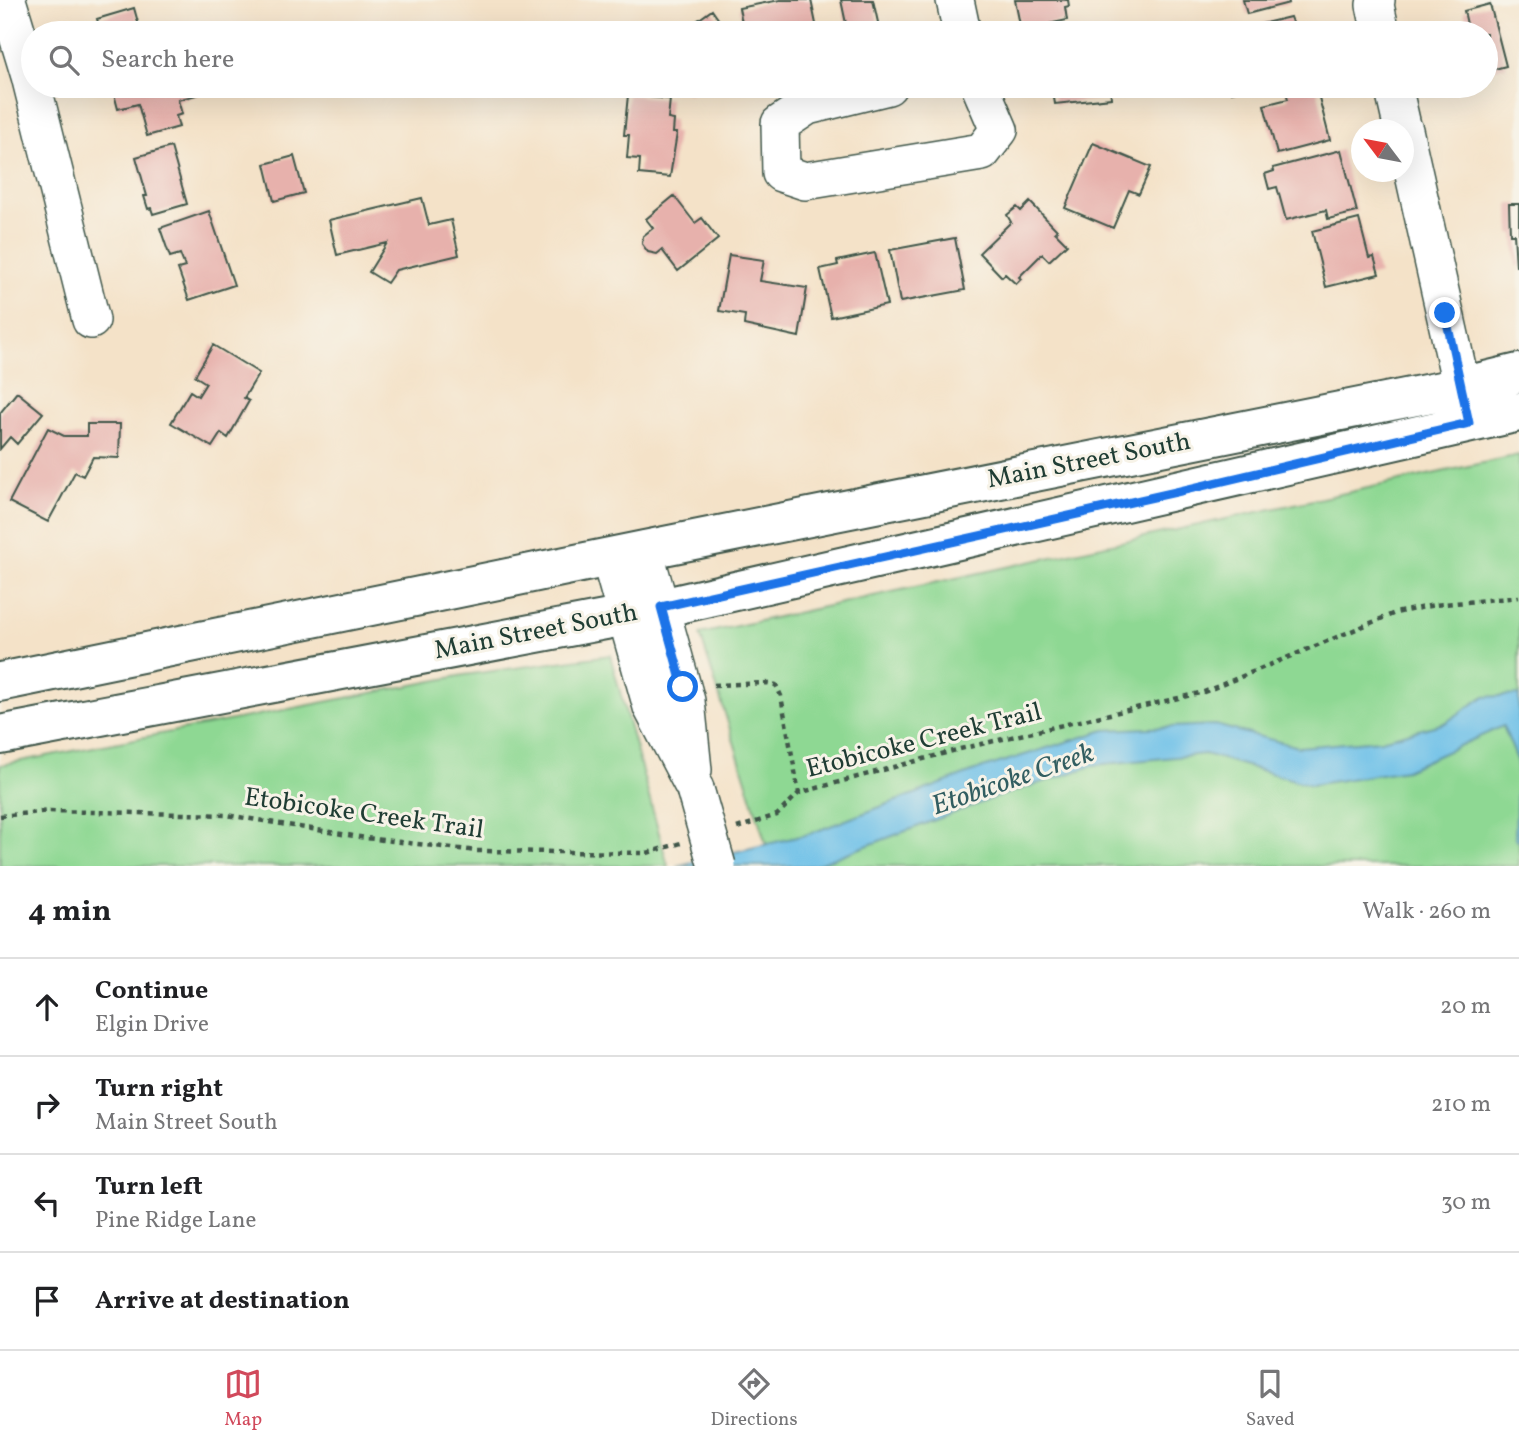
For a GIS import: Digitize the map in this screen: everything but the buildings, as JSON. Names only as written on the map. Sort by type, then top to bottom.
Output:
[{"type":"main road","name":"Main Street South","points":[[0,735],[644,611],[1176,492],[1465,405],[1519,373]]},
{"type":"main road","name":"Main Street South","points":[[0,682],[627,554],[1465,405],[1519,412]]},
{"type":"street","points":[[6,0],[21,48]]},
{"type":"street","points":[[955,0],[959,21]]},
{"type":"street","points":[[1376,0],[1378,21]]},
{"type":"street","points":[[36,98],[91,320]]},
{"type":"street","points":[[839,98],[807,106],[780,124],[781,173],[805,181],[982,152],[999,130],[985,98]]},
{"type":"street","points":[[1396,98],[1400,119]]},
{"type":"street","points":[[1414,179],[1465,405]]},
{"type":"street","points":[[627,554],[644,611],[686,701],[695,789],[717,866]]},
{"type":"path","name":"Etobicoke Creek Trail","points":[[733,829],[777,815],[799,793],[960,749],[1204,692],[1395,613],[1434,605],[1519,597]]},
{"type":"path","points":[[703,686],[768,683],[776,685],[781,695],[799,793]]},
{"type":"path","name":"Etobicoke Creek Trail","points":[[0,816],[49,811],[227,815],[366,838],[477,851],[647,853],[684,843]]},
{"type":"green space","points":[[1519,455],[1519,866],[773,866],[700,634]]},
{"type":"green space","points":[[610,655],[668,866],[0,866],[0,765],[464,675]]},
{"type":"water","name":"Etobicoke Creek","points":[[1519,695],[1519,842],[1515,838],[1518,762],[1503,726],[1406,770],[1311,785],[1205,754],[1095,765],[991,799],[813,866],[676,866],[809,834],[983,768],[1105,730],[1215,725],[1299,747],[1381,740],[1445,723],[1483,697]]},
{"type":"route","points":[[683,687],[661,607],[1176,492],[1469,423],[1445,313]]}]
